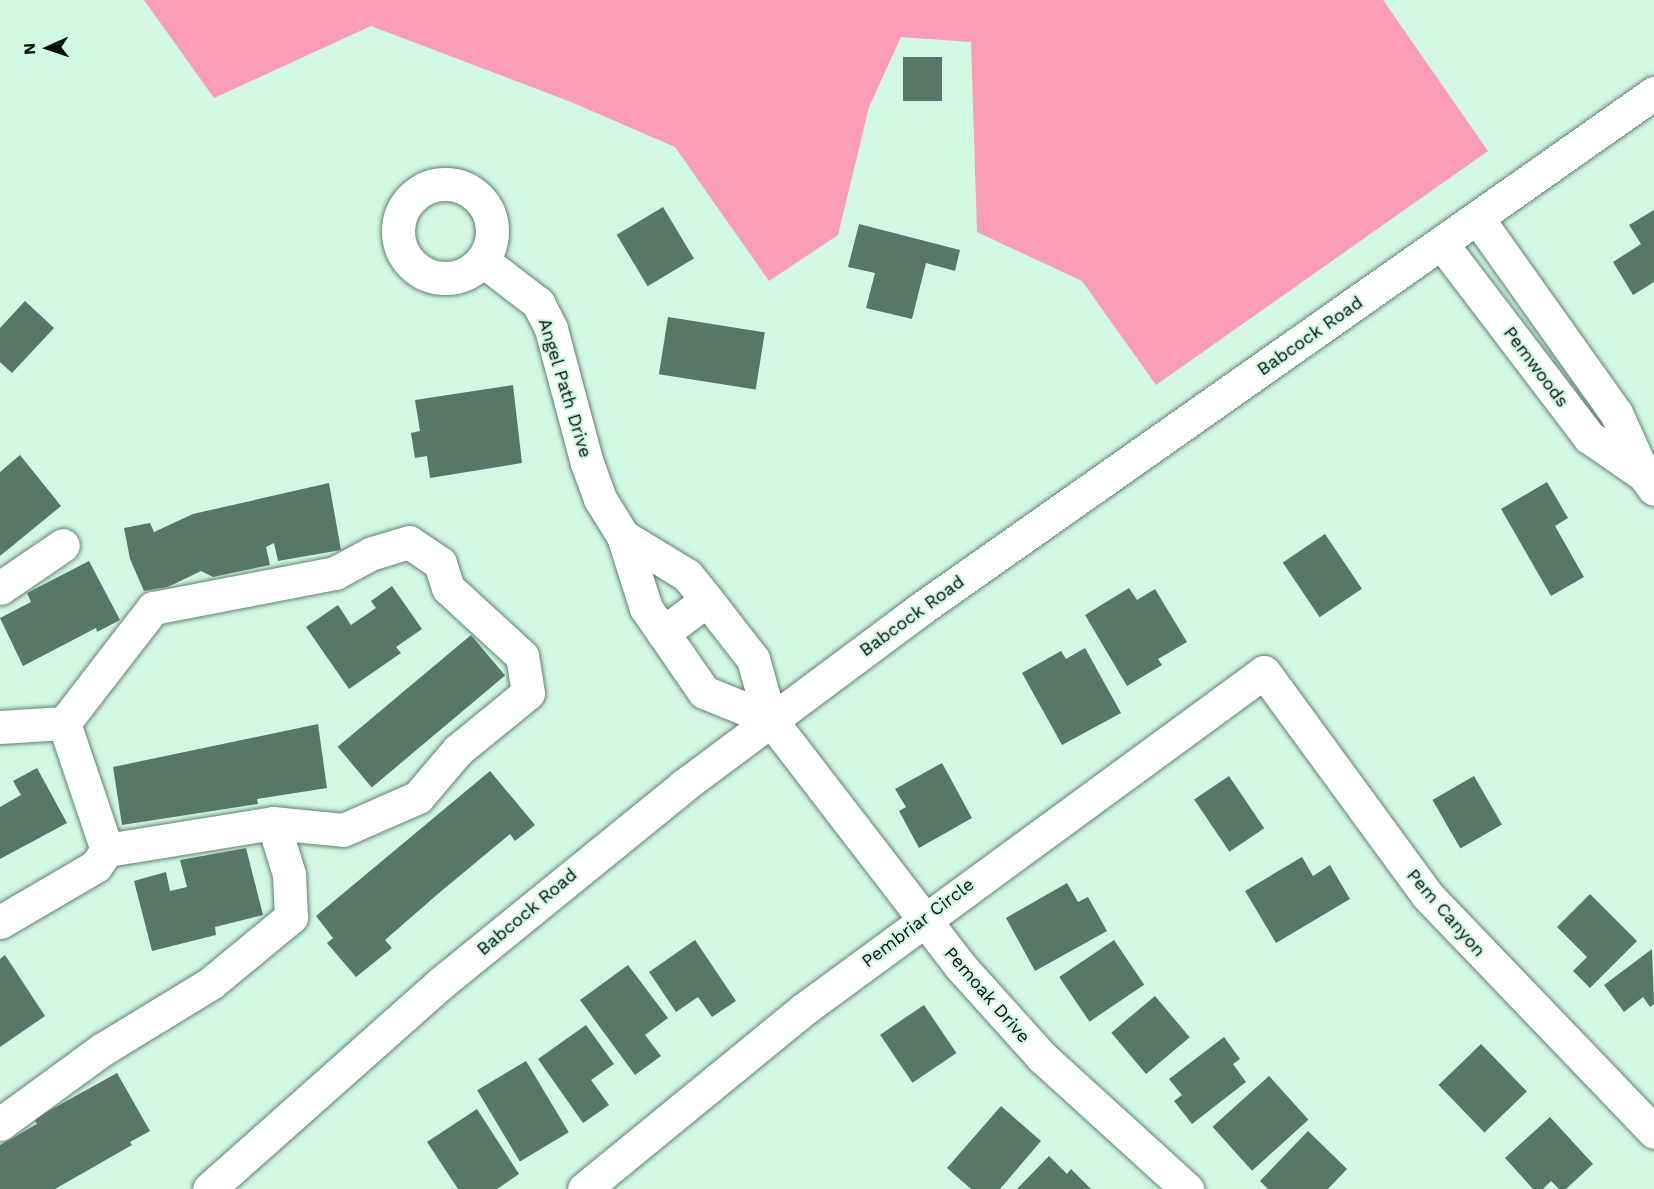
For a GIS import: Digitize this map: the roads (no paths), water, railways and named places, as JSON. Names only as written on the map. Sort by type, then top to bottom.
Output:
[{"type":"street","name":"Babcock Road","points":[[209,1189],[450,976],[682,786],[770,719],[919,610],[1478,219],[1654,93]]},
{"type":"street","name":"Pemwoods","points":[[1478,219],[1616,413],[1649,482]]},
{"type":"street","name":"Pemwoods","points":[[1442,244],[1589,437],[1649,482]]},
{"type":"street","name":"Angel Path Drive","points":[[482,260],[538,303],[551,329],[587,462],[600,499],[623,536],[646,608],[704,692],[770,719]]},
{"type":"street","name":"Angel Path Drive","points":[[623,536],[687,575],[753,659],[770,719]]},
{"type":"street","points":[[0,727],[64,723],[153,608],[335,573],[372,553],[409,542],[440,563],[448,588],[522,656],[528,693],[458,750],[418,797],[343,830],[273,823],[107,850],[96,866],[0,922]]},
{"type":"street","points":[[0,588],[63,545]]},
{"type":"street","points":[[663,633],[706,600]]},
{"type":"street","name":"Pembriar Circle","points":[[584,1189],[681,1106],[923,919],[1264,672]]},
{"type":"street","name":"Pem Canyon","points":[[1264,672],[1427,895],[1654,1132]]},
{"type":"street","name":"Pemoak Drive","points":[[770,719],[923,919],[1043,1058],[1187,1189]]},
{"type":"street","points":[[64,723],[107,850]]},
{"type":"street","points":[[0,1124],[103,1049],[211,983],[291,917],[289,873],[273,823]]}]
